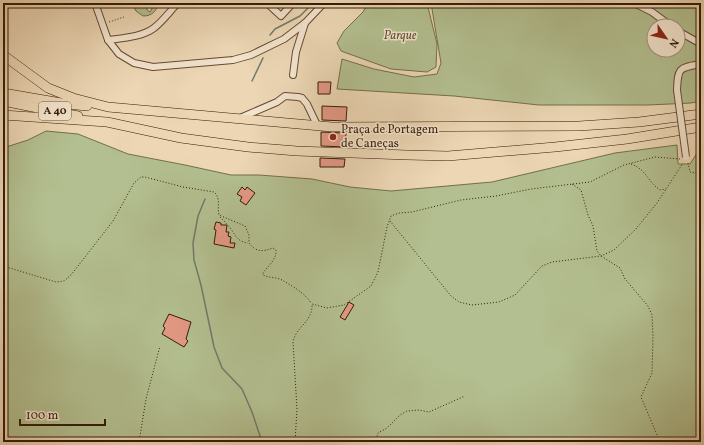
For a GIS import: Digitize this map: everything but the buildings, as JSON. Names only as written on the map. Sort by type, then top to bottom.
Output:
[{"type":"highway","points":[[3,55],[48,88],[73,98],[108,107],[332,127],[579,126],[639,122],[699,114]]},
{"type":"highway","name":"A 40","points":[[3,93],[67,104],[108,107]]},
{"type":"highway","name":"A 40","points":[[3,101],[31,105],[107,122]]},
{"type":"highway","points":[[3,114],[107,122],[181,138],[248,147],[297,151],[431,156],[480,154],[555,147],[627,139],[701,127]]},
{"type":"street","points":[[95,3],[108,40],[119,54],[134,63],[153,67],[234,60],[251,55],[284,39],[305,23],[324,3]]},
{"type":"street","points":[[108,40],[133,36],[150,31],[178,3]]},
{"type":"street","points":[[267,3],[281,16],[293,3]]},
{"type":"street","points":[[634,3],[660,18]]},
{"type":"street","points":[[293,75],[296,52],[305,23]]},
{"type":"street","points":[[686,36],[701,44]]},
{"type":"street","points":[[686,157],[677,90],[678,73],[687,66],[701,64]]},
{"type":"street","points":[[238,119],[277,102],[285,96],[302,98],[307,104],[317,125]]},
{"type":"path","points":[[109,22],[124,17]]},
{"type":"path","points":[[219,216],[245,226],[249,235],[249,243],[254,249],[265,251],[272,248],[276,250],[273,261],[263,273],[264,275],[282,280],[304,294],[312,304],[327,308],[344,305],[371,286],[378,272],[391,216],[461,200],[496,196],[531,189],[590,182],[624,165],[655,157],[680,159],[686,157]]},
{"type":"path","points":[[686,157],[690,172],[701,174]]},
{"type":"path","points":[[390,220],[450,296],[459,302],[472,305],[500,302],[515,295],[542,266],[552,262],[601,256],[614,250],[635,230],[667,189],[686,157]]},
{"type":"path","points":[[630,163],[642,169],[660,190],[667,189]]},
{"type":"path","points":[[3,266],[56,282],[64,281],[71,275],[101,238],[113,221],[134,183],[142,177],[148,177],[183,187],[214,192],[217,195],[217,208],[219,216],[230,227],[235,238],[249,243]]},
{"type":"path","points":[[572,184],[581,190],[588,215],[593,226],[596,251],[620,268],[625,279],[650,310],[653,337],[652,373],[641,397],[660,442]]},
{"type":"path","points":[[295,442],[297,409],[293,342],[294,335],[310,315],[312,304]]},
{"type":"path","points":[[138,442],[146,399],[160,346]]},
{"type":"path","points":[[375,442],[378,433],[387,428],[400,414],[407,411],[419,410],[429,412],[465,396]]},
{"type":"green space","points":[[137,3],[146,3],[147,10],[150,12],[155,3],[158,3],[154,12],[143,16],[136,11],[134,7]]},
{"type":"green space","name":"Parque","points":[[368,3],[427,3],[437,44],[436,67],[427,72],[391,69],[341,51],[337,43],[344,31],[363,12]]},
{"type":"green space","points":[[431,3],[701,3],[701,101],[691,103],[648,105],[539,105],[454,96],[337,89],[342,59],[374,69],[414,77],[437,74],[441,63]]},
{"type":"green space","points":[[46,131],[78,134],[128,154],[231,175],[259,175],[312,179],[350,187],[391,191],[492,182],[615,153],[677,145],[678,164],[690,164],[701,147],[701,442],[3,442],[3,148],[28,140]]},
{"type":"waterway","points":[[270,35],[275,29],[300,16],[313,3]]},
{"type":"waterway","points":[[252,81],[263,58]]},
{"type":"waterway","points":[[205,199],[198,216],[193,243],[194,260],[201,285],[214,347],[222,368],[242,389],[252,412],[262,442]]},
{"type":"place","name":"Praça de Portagem de Caneças","points":[[333,137]]}]
